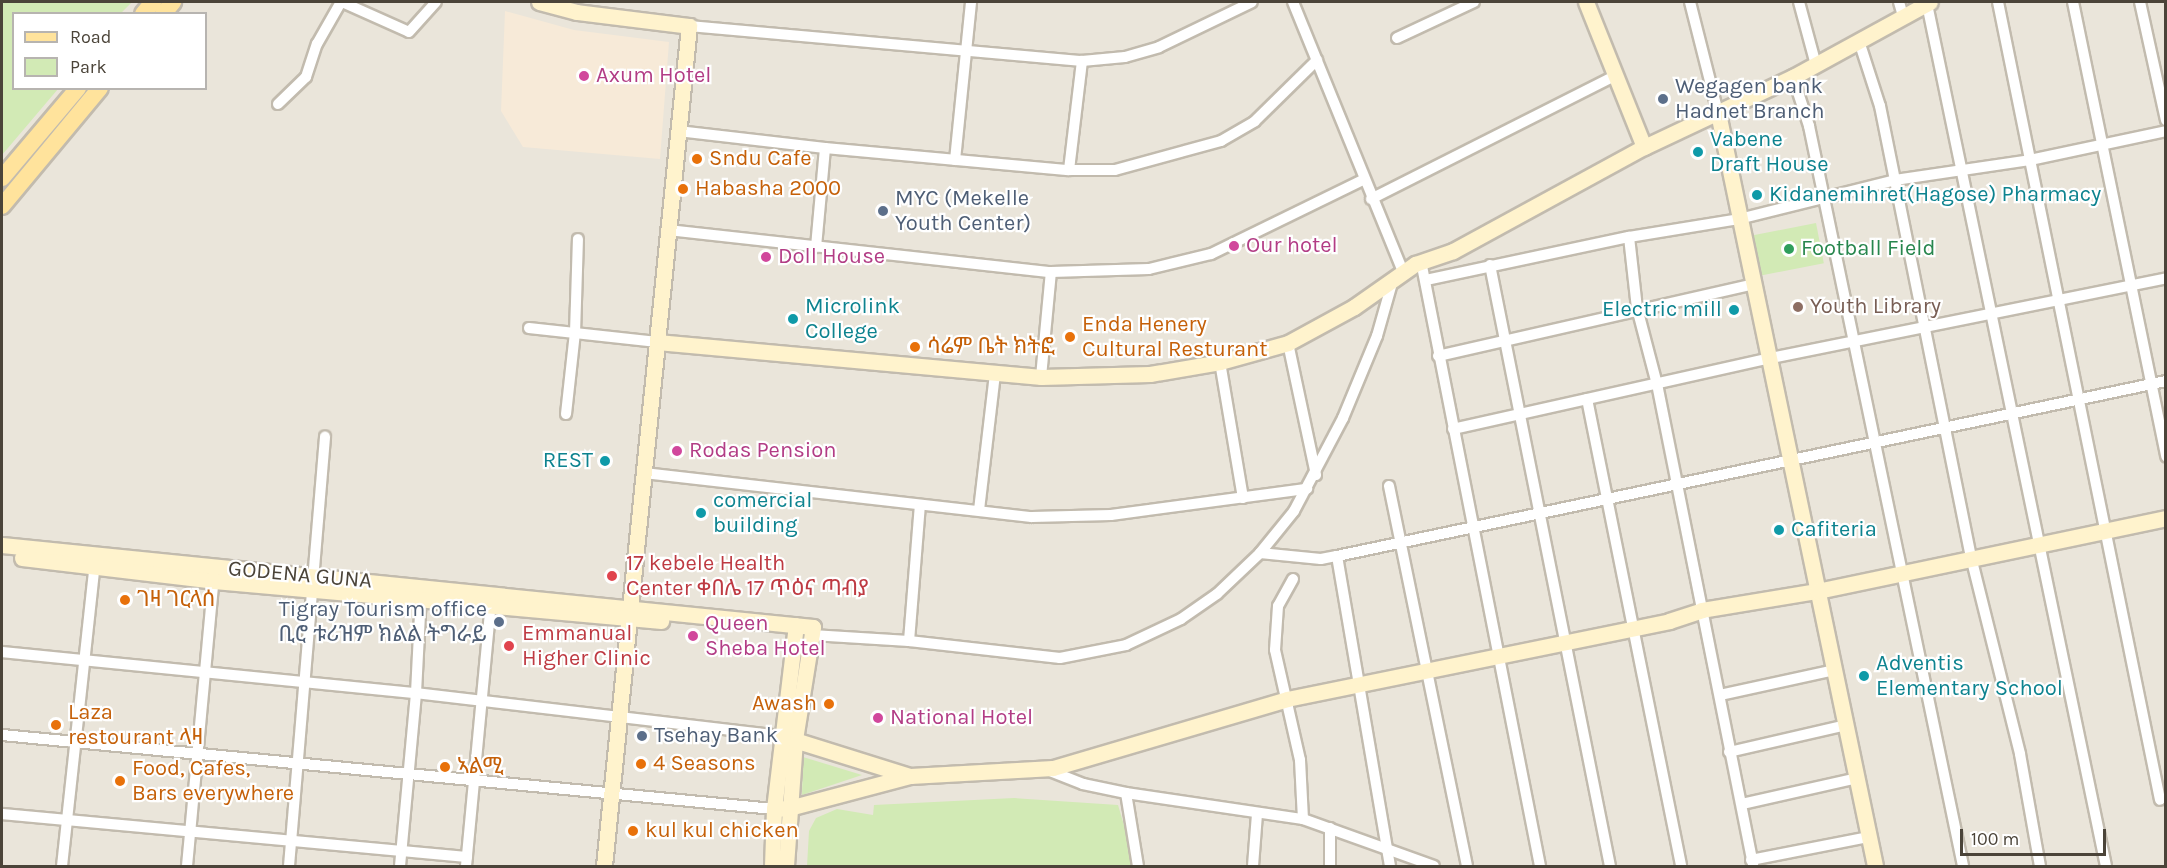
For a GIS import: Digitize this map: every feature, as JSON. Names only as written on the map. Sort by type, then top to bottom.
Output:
[{"type":"main road","points":[[2,178],[76,90]]},
{"type":"main road","points":[[2,206],[98,90]]},
{"type":"street","points":[[278,104],[306,77],[317,44],[342,2],[409,32],[436,2]]},
{"type":"street","points":[[539,2],[577,12],[689,26],[1082,61],[1125,57],[1159,47],[1252,2]]},
{"type":"street","points":[[954,160],[970,2]]},
{"type":"street","points":[[1293,2],[1363,180],[1403,271]]},
{"type":"street","points":[[1397,38],[1474,2]]},
{"type":"street","points":[[1586,2],[1644,147]]},
{"type":"street","points":[[1690,2],[1718,113],[1739,219],[1771,358],[1875,867]]},
{"type":"street","points":[[1798,2],[1816,65]]},
{"type":"street","points":[[1998,2],[2108,530],[2160,800]]},
{"type":"street","points":[[2073,2],[2166,457]]},
{"type":"street","points":[[2140,2],[2166,120]]},
{"type":"street","points":[[530,328],[657,342],[1041,377],[1150,374],[1220,362],[1288,343],[1392,283],[1403,271],[1421,261],[1453,252],[1644,147],[1816,65],[1859,41],[1901,9],[1929,3],[2106,867]]},
{"type":"street","points":[[604,867],[689,26]]},
{"type":"street","points":[[1859,41],[1880,106],[1971,557],[2020,754],[2040,867]]},
{"type":"street","points":[[678,131],[825,148],[1070,170],[1142,166],[1221,141],[1256,121],[1317,60]]},
{"type":"street","points":[[1070,170],[1082,61]]},
{"type":"street","points":[[1371,199],[1614,76]]},
{"type":"street","points":[[1793,77],[1809,126],[1825,199],[1963,867]]},
{"type":"street","points":[[1426,280],[1629,237],[1739,219],[1895,180],[1962,168],[2030,160],[2101,142],[2166,132]]},
{"type":"street","points":[[816,247],[825,148]]},
{"type":"street","points":[[668,230],[1052,272],[1149,269],[1211,254],[1363,180]]},
{"type":"street","points":[[1629,237],[1637,308],[1657,384],[1752,863],[1868,837]]},
{"type":"street","points":[[566,414],[575,333],[578,239]]},
{"type":"street","points":[[1421,261],[1496,656],[1540,867]]},
{"type":"street","points":[[1490,265],[1610,867]]},
{"type":"street","points":[[1041,377],[1052,272]]},
{"type":"street","points":[[1453,429],[1771,358],[2166,278]]},
{"type":"street","points":[[789,738],[815,632],[1060,658],[1126,645],[1181,619],[1217,594],[1260,553],[1316,475],[1373,347],[1392,283]]},
{"type":"street","points":[[1438,356],[1637,308],[1754,284]]},
{"type":"street","points":[[1288,343],[1316,475]]},
{"type":"street","points":[[1220,362],[1243,498]]},
{"type":"street","points":[[979,510],[995,373]]},
{"type":"street","points":[[1260,553],[1321,559],[1337,556],[1790,458],[2013,415],[2166,381]]},
{"type":"street","points":[[1587,399],[1681,867]]},
{"type":"street","points":[[289,867],[325,437]]},
{"type":"street","points":[[644,473],[1032,517],[1111,515],[1307,489]]},
{"type":"street","points":[[1389,486],[1429,672],[1467,867]]},
{"type":"street","points":[[909,641],[920,505]]},
{"type":"street","points":[[2,735],[198,751],[408,775],[781,808],[910,776],[1045,769],[1287,699],[1362,687],[1564,640],[1669,621],[1702,610],[1817,591],[1902,571],[2166,518]]},
{"type":"street","name":"GODENA GUNA","points":[[2,545],[95,561]]},
{"type":"street","name":"GODENA GUNA","points":[[2,555],[95,561],[815,632]]},
{"type":"street","points":[[1337,556],[1362,687],[1390,867]]},
{"type":"street","points":[[62,867],[65,822],[95,561]]},
{"type":"street","points":[[187,867],[215,574]]},
{"type":"street","points":[[1293,579],[1278,606],[1275,622],[1275,650],[1299,760],[1304,819]]},
{"type":"street","points":[[400,867],[416,693],[421,592]]},
{"type":"street","points":[[2,814],[65,822],[191,829],[401,851],[467,862],[491,601]]},
{"type":"street","points":[[772,867],[789,738],[796,630]]},
{"type":"street","points":[[2,652],[84,663],[305,681],[620,715],[789,738],[910,776]]},
{"type":"street","points":[[1720,694],[1835,670]]},
{"type":"street","points":[[1729,752],[1846,725]]},
{"type":"street","points":[[1045,769],[1083,784],[1126,793],[1257,814],[1304,819],[1434,867]]},
{"type":"street","points":[[1742,804],[1857,778]]},
{"type":"street","points":[[1126,793],[1138,867]]},
{"type":"street","points":[[781,808],[786,867]]},
{"type":"street","points":[[1253,867],[1257,814]]},
{"type":"street","points":[[1330,828],[1330,867]]},
{"type":"shaded area","points":[[2,2],[2165,2],[2165,866],[2,866]]},
{"type":"shaded area","name":"Axum Hotel","points":[[505,11],[574,30],[669,42],[660,159],[523,147],[501,111]]},
{"type":"green space","points":[[2,2],[132,2],[122,12],[12,12],[12,90],[57,90],[2,155]]},
{"type":"green space","name":"Football Field","points":[[1816,223],[1824,263],[1761,275],[1753,235]]},
{"type":"green space","points":[[803,757],[862,775],[802,795]]},
{"type":"green space","points":[[1014,798],[1118,805],[1129,842],[1132,866],[807,866],[809,831],[816,818],[837,809],[873,815],[874,805]]},
{"type":"place","name":"Axum Hotel","points":[[584,76]]},
{"type":"place","name":"Wegagen bank Hadnet Branch","points":[[1663,99]]},
{"type":"place","name":"Vabene Draft House","points":[[1698,152]]},
{"type":"place","name":"Sndu Cafe","points":[[697,159]]},
{"type":"place","name":"Habasha 2000","points":[[683,189]]},
{"type":"place","name":"Kidanemihret(Hagose) Pharmacy","points":[[1757,195]]},
{"type":"place","name":"MYC (Mekelle Youth Center)","points":[[883,211]]},
{"type":"place","name":"Our hotel","points":[[1234,246]]},
{"type":"place","name":"Football Field","points":[[1789,249]]},
{"type":"place","name":"Doll House","points":[[766,257]]},
{"type":"place","name":"Youth Library","points":[[1798,307]]},
{"type":"place","name":"Electric mill","points":[[1734,310]]},
{"type":"place","name":"Microlink College","points":[[793,319]]},
{"type":"place","name":"Enda Henery Cultural Resturant","points":[[1070,337]]},
{"type":"place","name":"ሳሬም ቤት ክትፎ","points":[[915,347]]},
{"type":"place","name":"Rodas Pension","points":[[677,451]]},
{"type":"place","name":"REST","points":[[605,461]]},
{"type":"place","name":"comercial building","points":[[701,513]]},
{"type":"place","name":"Cafiteria","points":[[1779,530]]},
{"type":"place","name":"17 kebele Health Center ቀበሌ 17 ጥዕና ጣብያ","points":[[612,576]]},
{"type":"place","name":"ገዛ ገርላሰ","points":[[125,600]]},
{"type":"place","name":"Tigray Tourism office ቢሮ ቱሪዝም ክልል ትግራይ","points":[[499,622]]},
{"type":"place","name":"Queen Sheba Hotel","points":[[693,636]]},
{"type":"place","name":"Emmanual Higher Clinic","points":[[509,646]]},
{"type":"place","name":"Adventis Elementary School","points":[[1864,676]]},
{"type":"place","name":"Awash","points":[[829,704]]},
{"type":"place","name":"National Hotel","points":[[878,718]]},
{"type":"place","name":"Laza restourant ላዛ","points":[[56,725]]},
{"type":"place","name":"Tsehay Bank","points":[[642,736]]},
{"type":"place","name":"4 Seasons","points":[[641,764]]},
{"type":"place","name":"ኣልሚ","points":[[445,767]]},
{"type":"place","name":"Food, Cafes, Bars everywhere","points":[[120,781]]},
{"type":"place","name":"kul kul chicken","points":[[633,831]]}]
